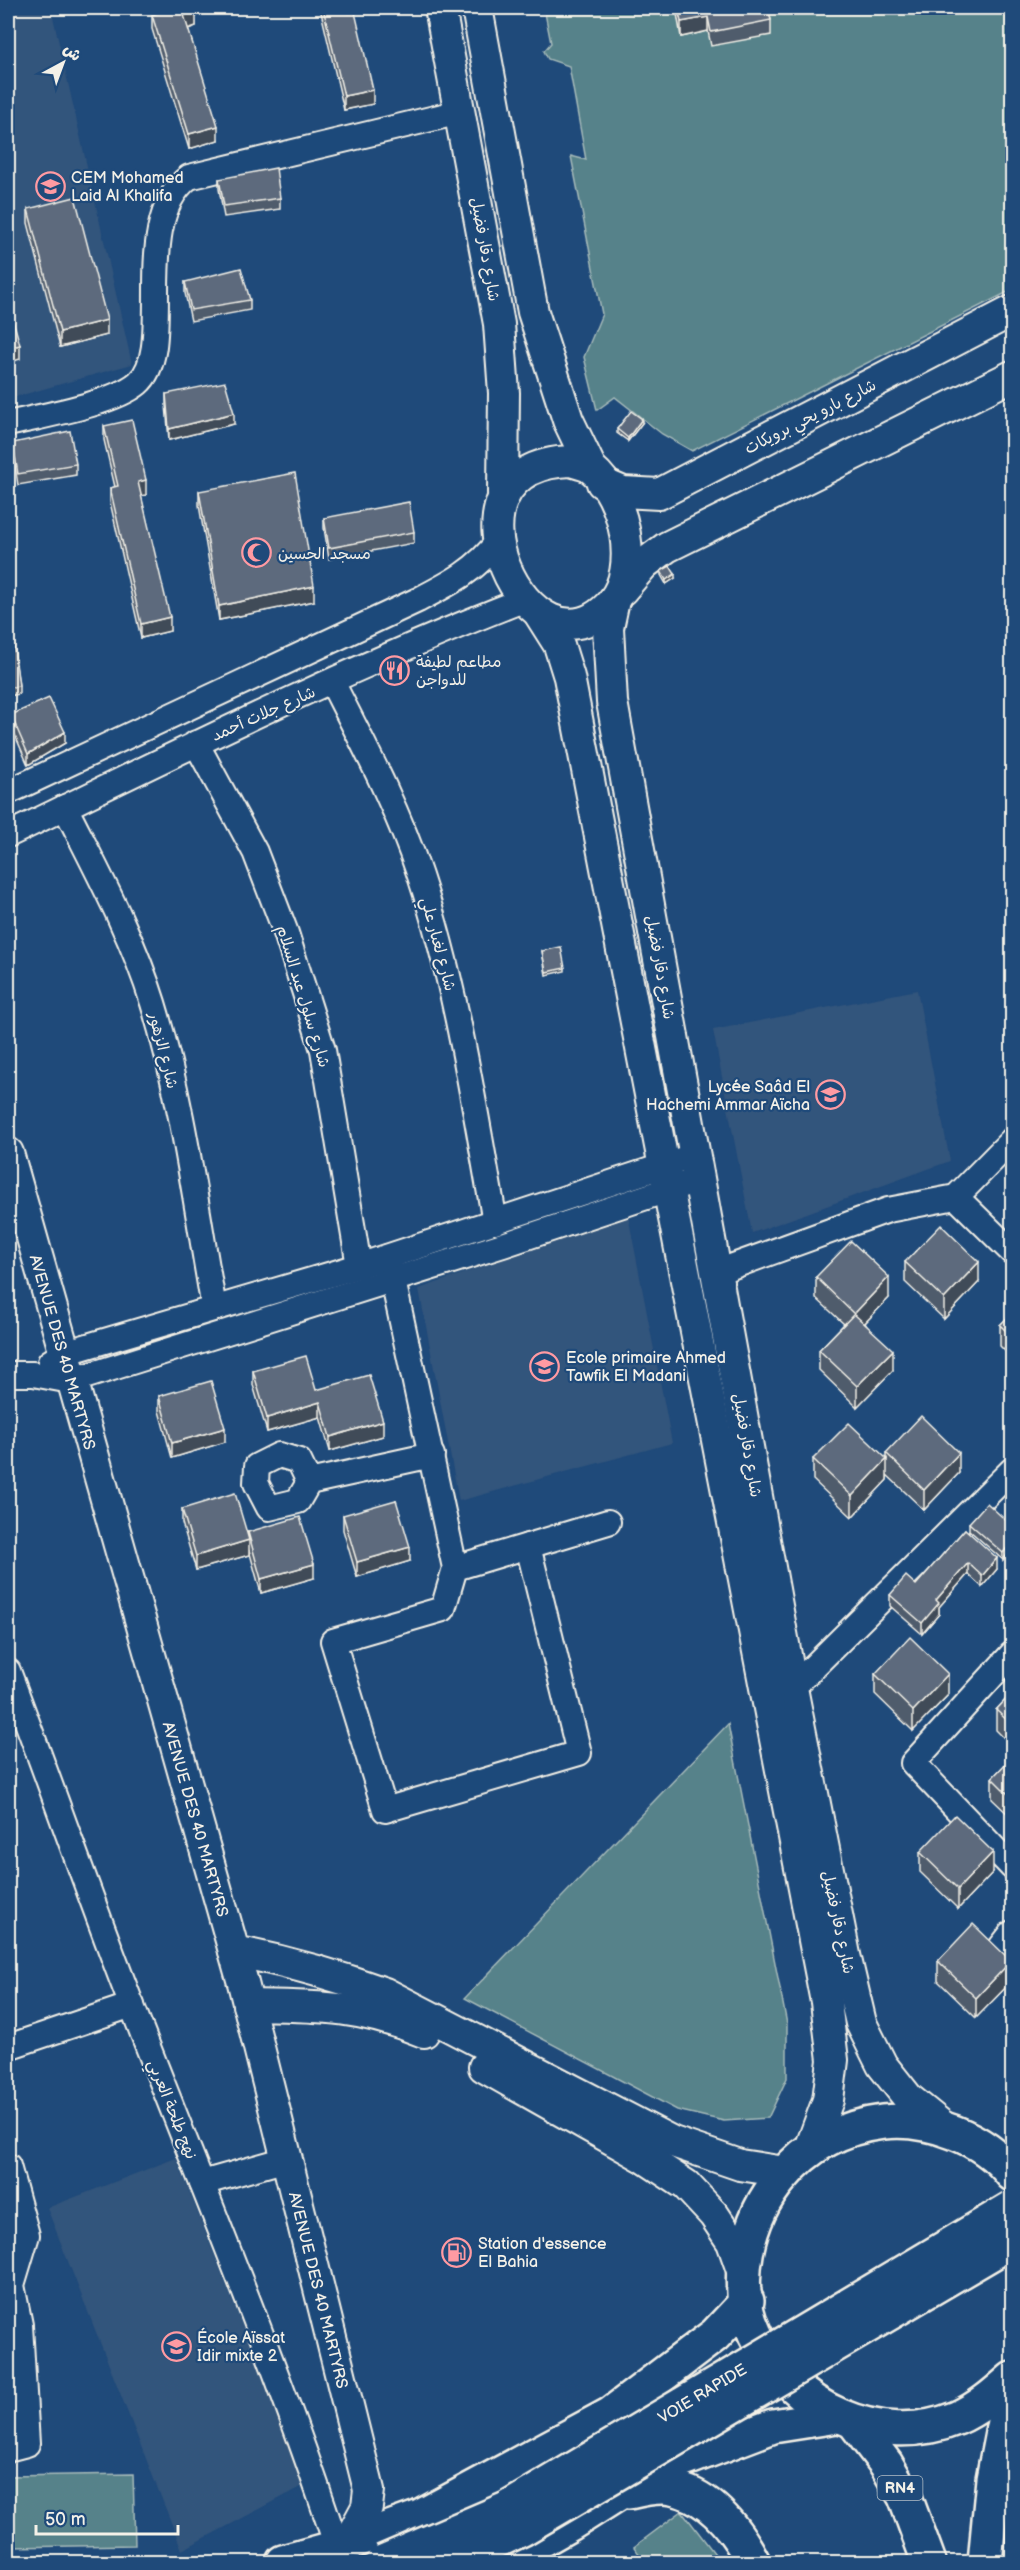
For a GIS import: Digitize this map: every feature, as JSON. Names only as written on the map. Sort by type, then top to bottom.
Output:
[{"type":"highway","points":[[1012,2148],[894,2121],[871,2124],[827,2138],[810,2149],[785,2172],[767,2194],[750,2233],[746,2288],[754,2333],[770,2360],[799,2393],[845,2419],[888,2429],[923,2427],[945,2421],[987,2402],[1012,2380]]},
{"type":"highway","points":[[958,2134],[1006,2165],[1012,2174]]},
{"type":"highway","name":"VOIE RAPIDE","points":[[383,2562],[507,2509],[1012,2208]]},
{"type":"highway","name":"VOIE RAPIDE","points":[[452,2562],[522,2529],[1012,2241]]},
{"type":"highway","points":[[283,2562],[342,2545],[420,2517],[611,2414],[715,2334],[746,2288]]},
{"type":"highway","points":[[985,2562],[993,2479],[1012,2380]]},
{"type":"highway","points":[[503,2562],[652,2472],[730,2440],[773,2426],[845,2419]]},
{"type":"highway","name":"RN4","points":[[845,2419],[886,2464],[905,2496],[929,2562]]},
{"type":"highway","points":[[619,2493],[671,2488],[693,2496],[710,2505],[727,2522],[753,2562]]},
{"type":"main road","name":"شارع دقار فضيل","points":[[440,8],[500,324],[504,393],[503,493]]},
{"type":"main road","points":[[477,8],[533,312],[568,420],[619,512],[626,535],[628,559],[618,595]]},
{"type":"main road","name":"شارع بارو يحي برويكات","points":[[597,475],[637,495],[659,494],[1012,311]]},
{"type":"main road","points":[[597,475],[571,461],[552,462],[516,477],[503,493],[498,541],[505,570],[532,608],[572,624],[590,618],[606,608],[644,564],[667,548],[1012,376]]},
{"type":"main road","name":"شارع دقار فضيل","points":[[618,595],[608,628],[612,702],[792,1688],[845,1955],[861,2023],[882,2064],[903,2091],[958,2134]]},
{"type":"main road","name":"شارع دقار فضيل","points":[[532,608],[559,645],[569,677],[826,2002],[833,2060],[828,2100],[810,2149]]},
{"type":"main road","name":"AVENUE DES 40 MARTYRS","points":[[8,1153],[234,1951],[369,2490]]},
{"type":"main road","points":[[234,1951],[329,1973],[385,1993],[521,2076],[686,2185],[714,2215],[732,2242],[746,2288]]},
{"type":"main road","points":[[248,2005],[324,2006],[386,2017],[425,2032],[673,2142],[740,2165],[785,2172]]},
{"type":"main road","points":[[369,2490],[388,2509],[420,2517]]},
{"type":"main road","points":[[342,2545],[367,2507],[369,2490]]},
{"type":"street","points":[[8,424],[98,402],[138,383],[149,368],[153,344],[161,222],[167,203],[176,187],[189,177],[460,112]]},
{"type":"street","points":[[8,792],[418,600],[459,578],[485,559],[498,541]]},
{"type":"street","name":"شارع جلات أحمد","points":[[8,835],[196,743],[475,618],[532,608]]},
{"type":"street","name":"شارع لغبار علي","points":[[332,682],[384,787],[420,875],[451,987],[495,1222]]},
{"type":"street","name":"شارع سلول عبد السلام","points":[[196,743],[255,852],[286,933],[323,1050],[359,1266]]},
{"type":"street","name":"شارع الزهور","points":[[65,807],[122,924],[152,1003],[177,1101],[214,1308]]},
{"type":"street","points":[[717,1272],[888,1210],[956,1197],[1012,1140]]},
{"type":"street","points":[[8,1374],[33,1374],[68,1367],[390,1268],[698,1167]]},
{"type":"street","points":[[68,1367],[214,1308],[359,1266],[390,1268],[495,1222],[665,1178]]},
{"type":"street","points":[[956,1197],[1012,1252]]},
{"type":"street","points":[[390,1268],[455,1568],[443,1610],[333,1641],[385,1810],[579,1752],[528,1546]]},
{"type":"street","points":[[309,1482],[432,1455]]},
{"type":"street","points":[[771,1709],[1012,1470]]},
{"type":"street","points":[[455,1568],[609,1522]]},
{"type":"street","points":[[1012,1654],[913,1763],[1012,1867]]},
{"type":"street","name":"نهج طلحة العربي","points":[[8,1675],[132,2006],[342,2545]]},
{"type":"street","points":[[8,2047],[132,2006]]},
{"type":"street","points":[[202,2183],[286,2159]]},
{"type":"street","points":[[8,2166],[17,2241],[12,2285],[20,2325],[17,2447]]},
{"type":"shaded area","name":"CEM Mohamed Laid Al Khalifa","points":[[8,8],[51,8],[132,364],[8,399]]},
{"type":"shaded area","name":"Lycée Saâd El Hachemi Ammar Aïcha","points":[[917,990],[950,1161],[752,1233],[713,1030]]},
{"type":"shaded area","name":"Ecole primaire Ahmed Tawfik El Madani","points":[[628,1215],[672,1443],[459,1501],[419,1289]]},
{"type":"shaded area","name":"École Aïssat Idir mixte 2","points":[[176,2158],[305,2485],[182,2550],[47,2208]]},
{"type":"green space","points":[[544,8],[1012,8],[1012,290],[692,451],[662,434],[615,397],[597,410],[584,357],[602,314],[571,156],[586,160],[569,66],[548,59],[544,51],[551,43]]},
{"type":"green space","points":[[728,1724],[787,2024],[787,2078],[768,2118],[724,2121],[677,2110],[465,1998]]},
{"type":"green space","points":[[133,2474],[135,2545],[10,2547],[8,2476]]},
{"type":"green space","points":[[682,2511],[721,2562],[645,2562],[634,2547]]},
{"type":"building","points":[[165,8],[194,8],[196,12],[184,15],[218,126],[189,134],[152,15],[166,10]]},
{"type":"building","points":[[323,8],[347,8],[349,13],[355,12],[373,90],[344,96]]},
{"type":"building","points":[[678,8],[768,8],[771,20],[711,32],[708,17],[681,22]]},
{"type":"building","points":[[276,168],[280,198],[224,206],[219,179]]},
{"type":"building","points":[[75,197],[107,320],[60,332],[28,209]]},
{"type":"building","points":[[241,268],[250,300],[191,310],[185,282]]},
{"type":"building","points":[[8,302],[20,345],[8,348]]},
{"type":"building","points":[[225,382],[234,413],[169,429],[166,394]]},
{"type":"building","points":[[631,411],[642,419],[628,438],[617,429]]},
{"type":"building","points":[[132,420],[146,480],[138,482],[170,617],[141,624],[110,488],[118,486],[104,426]]},
{"type":"building","points":[[70,431],[76,464],[18,474],[13,443]]},
{"type":"building","name":"مسجد الحسين","points":[[295,473],[314,586],[219,606],[199,491]]},
{"type":"building","points":[[409,502],[414,532],[329,548],[324,518]]},
{"type":"building","points":[[670,566],[675,574],[666,580],[661,571]]},
{"type":"building","points":[[8,594],[14,627],[8,628]]},
{"type":"building","points":[[12,632],[19,686],[8,688],[8,633]]},
{"type":"building","points":[[49,698],[65,732],[28,754],[11,715]]},
{"type":"building","points":[[561,947],[565,968],[546,972],[542,951]]},
{"type":"building","points":[[941,1225],[979,1262],[944,1299],[905,1262]]},
{"type":"building","points":[[851,1241],[889,1277],[854,1314],[816,1277]]},
{"type":"building","points":[[1012,1313],[1012,1337],[1000,1325]]},
{"type":"building","points":[[854,1314],[893,1350],[857,1386],[819,1350]]},
{"type":"building","points":[[306,1356],[316,1390],[369,1375],[383,1421],[330,1437],[320,1402],[267,1418],[253,1371]]},
{"type":"building","points":[[211,1381],[225,1428],[172,1443],[159,1396]]},
{"type":"building","points":[[921,1416],[959,1453],[924,1490],[886,1453]]},
{"type":"building","points":[[849,1423],[887,1459],[852,1496],[813,1459]]},
{"type":"building","points":[[235,1493],[249,1540],[196,1556],[182,1509]]},
{"type":"building","points":[[396,1500],[410,1547],[357,1562],[343,1515]]},
{"type":"building","points":[[987,1503],[1012,1526],[1012,1541],[1003,1553],[969,1523]]},
{"type":"building","points":[[300,1517],[314,1564],[261,1579],[248,1532]]},
{"type":"building","points":[[965,1529],[997,1558],[982,1576],[968,1563],[936,1600],[939,1603],[922,1623],[890,1595],[906,1576],[916,1585]]},
{"type":"building","points":[[910,1637],[948,1674],[913,1711],[875,1674]]},
{"type":"building","points":[[1012,1693],[1012,1725],[996,1710]]},
{"type":"building","points":[[1012,1757],[1012,1798],[992,1778]]},
{"type":"building","points":[[955,1815],[993,1852],[958,1889],[920,1852]]},
{"type":"building","points":[[973,1924],[1011,1961],[976,1998],[938,1961]]},
{"type":"building","points":[[1012,1948],[1012,1959],[1007,1954]]},
{"type":"place","name":"CEM Mohamed Laid Al Khalifa","points":[[50,186]]},
{"type":"place","name":"مسجد الحسين","points":[[257,553]]},
{"type":"place","name":"مطاعم لطيفة للدواجن","points":[[395,670]]},
{"type":"place","name":"Lycée Saâd El Hachemi Ammar Aïcha","points":[[831,1095]]},
{"type":"place","name":"Ecole primaire Ahmed Tawfik El Madani","points":[[545,1366]]},
{"type":"place","name":"Station d'essence El Bahia","points":[[457,2252]]},
{"type":"place","name":"École Aïssat Idir mixte 2","points":[[176,2346]]}]
